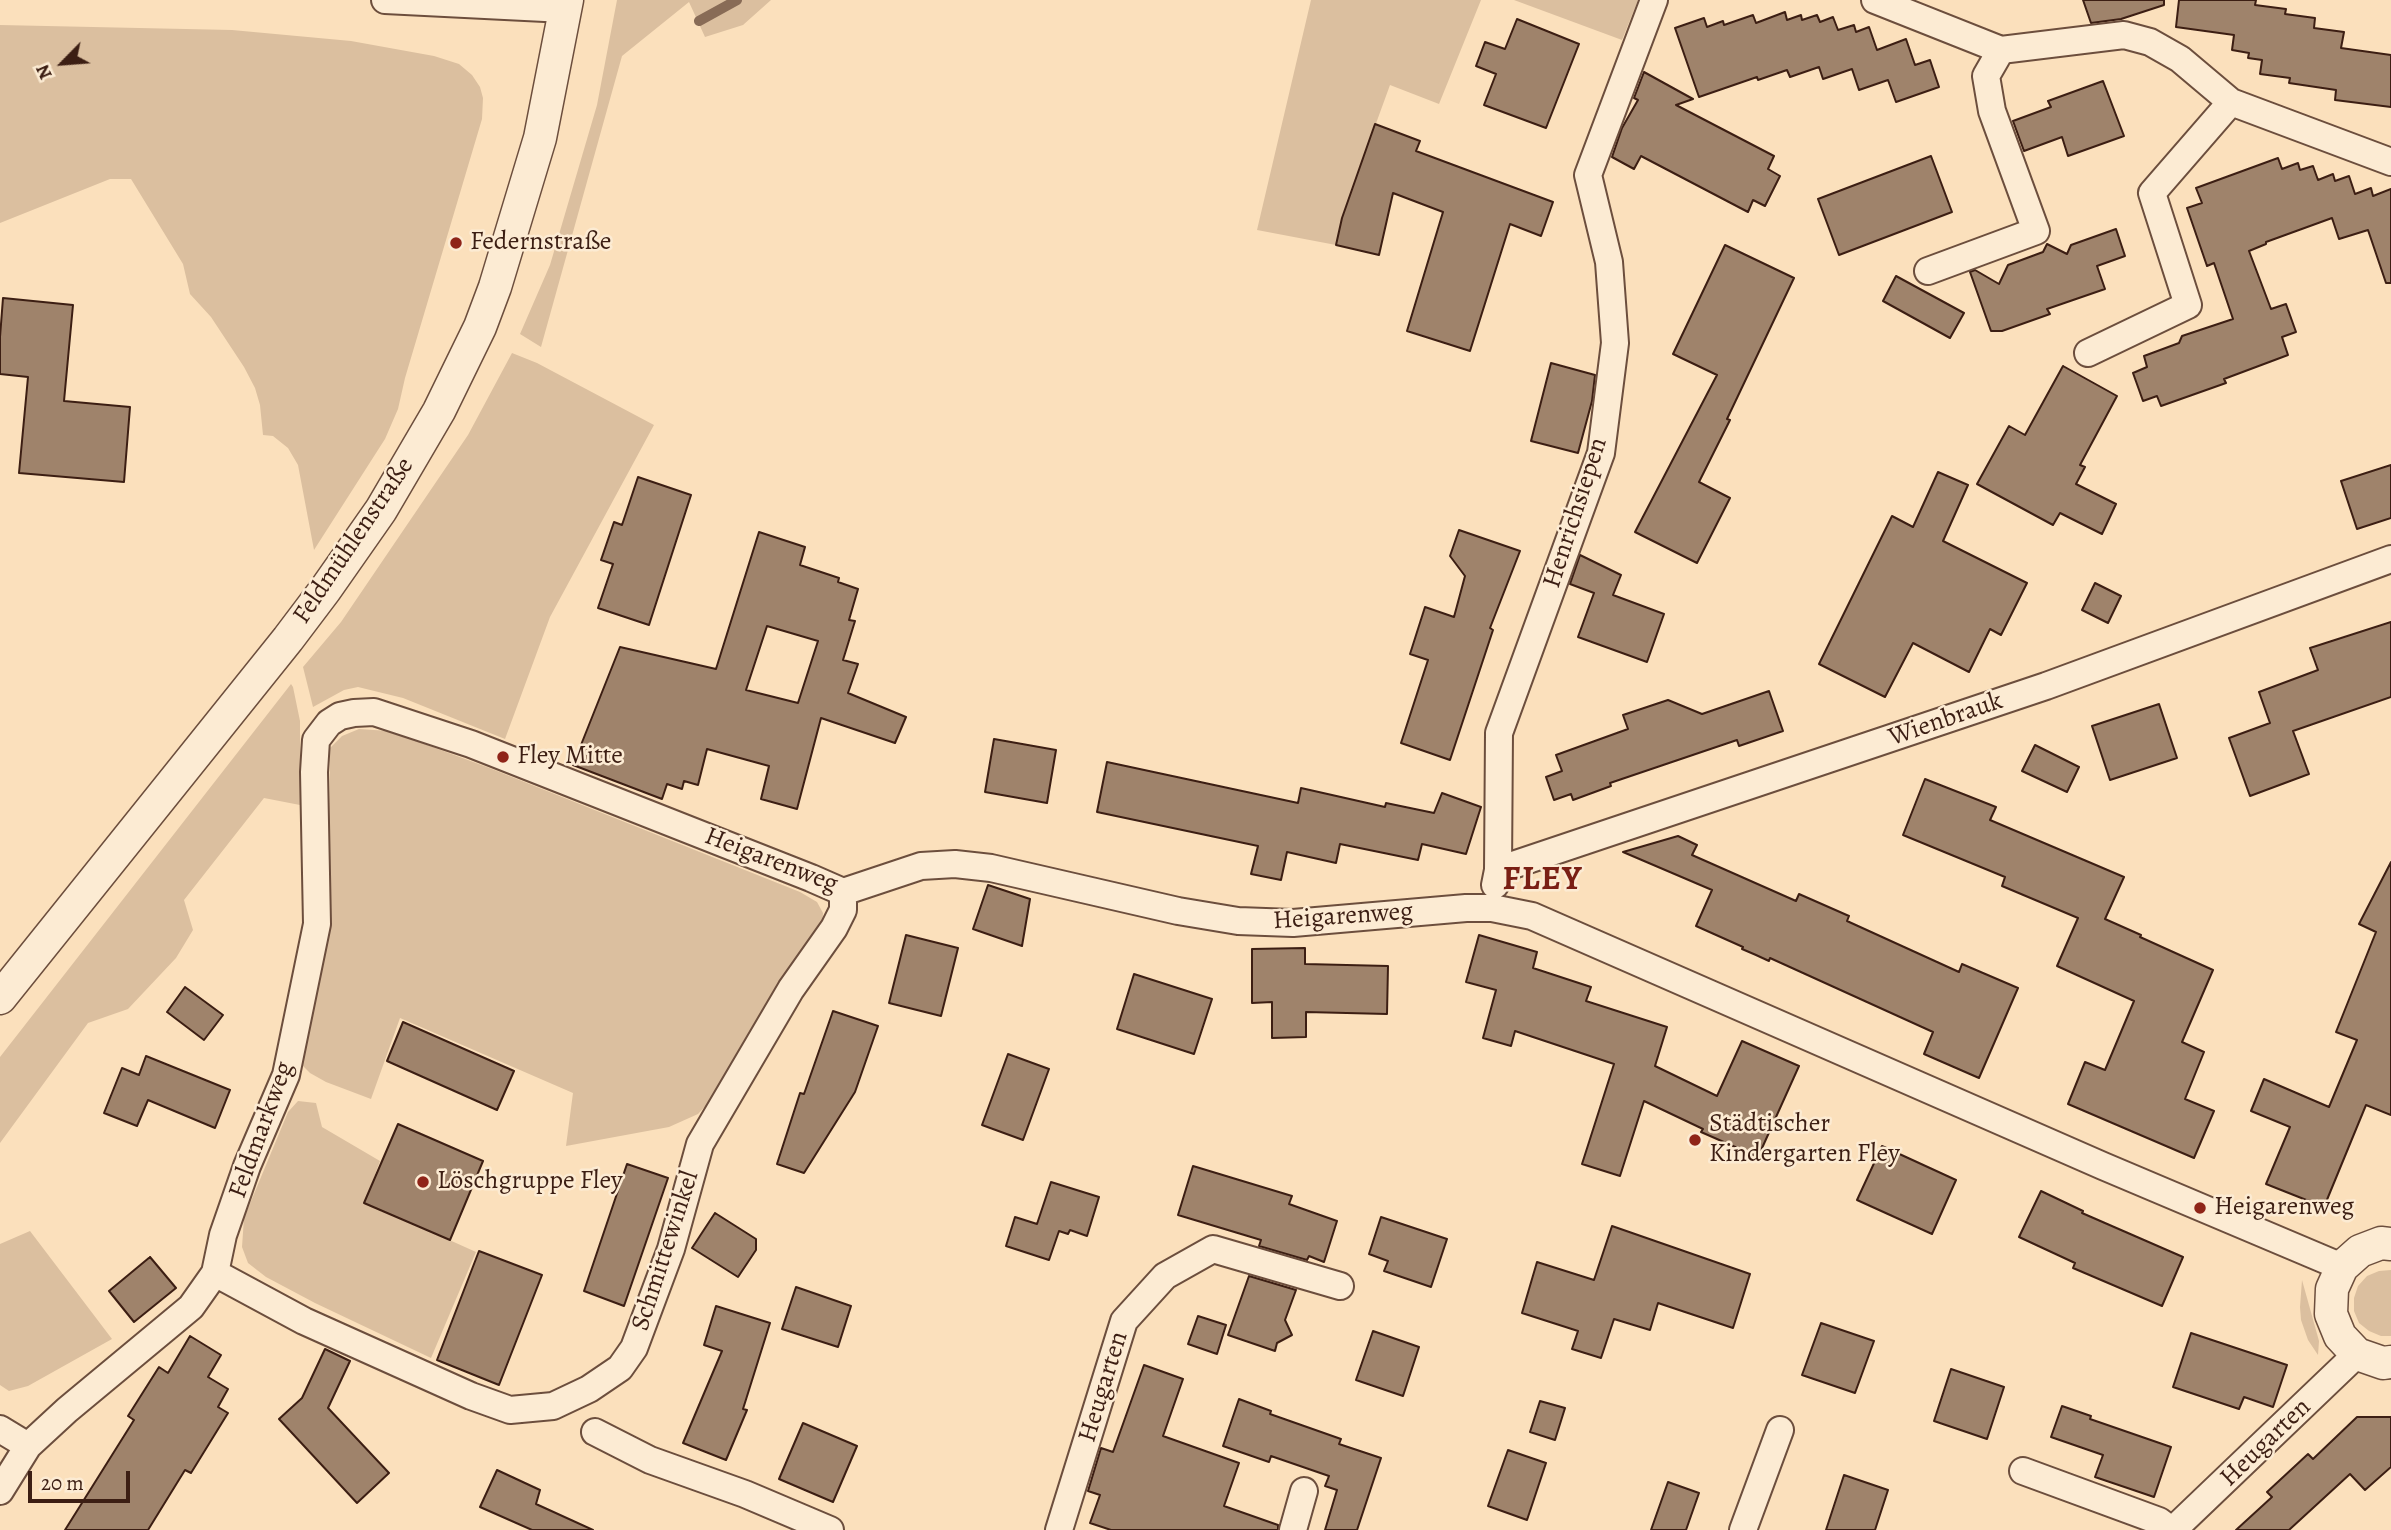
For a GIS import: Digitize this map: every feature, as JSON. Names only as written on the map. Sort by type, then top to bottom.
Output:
[{"type":"street","points":[[385,0],[566,5]]},
{"type":"street","name":"Henrichsiepen","points":[[1492,908],[1497,870],[1499,733],[1601,453],[1615,343],[1609,262],[1588,175],[1654,0]]},
{"type":"street","points":[[1875,0],[2001,50],[2124,35],[2150,42],[2180,59],[2231,102],[2391,162]]},
{"type":"street","name":"Feldmühlenstraße","points":[[0,998],[325,590],[380,510],[439,411],[480,327],[495,287],[540,138],[566,5]]},
{"type":"street","points":[[1928,271],[2036,231],[1992,111],[1986,76],[2001,50]]},
{"type":"street","points":[[2088,353],[2188,305],[2152,193],[2231,102]]},
{"type":"street","name":"Wienbrauk","points":[[1497,870],[2046,686],[2391,559]]},
{"type":"street","name":"Heigarenweg","points":[[321,733],[340,716],[374,712],[471,744],[842,892],[921,866],[955,863],[991,868],[1178,911],[1238,921],[1293,923],[1466,908],[1492,908],[1532,916],[2115,1172],[2342,1267]]},
{"type":"street","name":"Feldmarkweg","points":[[0,1491],[28,1446],[191,1307],[215,1273],[223,1235],[247,1166],[286,1075],[317,925],[314,772],[316,740],[321,733]]},
{"type":"street","name":"Schmittewinkel","points":[[215,1273],[304,1321],[471,1396],[510,1410],[553,1406],[589,1390],[620,1368],[634,1348],[671,1249],[700,1144],[791,989],[834,928],[843,910],[842,892]]},
{"type":"street","points":[[2391,1244],[2381,1243],[2360,1251],[2342,1267],[2332,1289],[2331,1314],[2340,1336],[2357,1354],[2383,1363],[2391,1362]]},
{"type":"street","name":"Heugarten","points":[[1059,1530],[1124,1321],[1165,1276],[1213,1248],[1340,1286]]},
{"type":"street","name":"Heugarten","points":[[2172,1530],[2357,1354]]},
{"type":"street","points":[[0,1429],[28,1446]]},
{"type":"street","points":[[1743,1530],[1780,1430]]},
{"type":"street","points":[[595,1432],[650,1460],[745,1494],[830,1530]]},
{"type":"street","points":[[2023,1471],[2159,1521],[2172,1530]]},
{"type":"street","points":[[1293,1530],[1304,1491]]},
{"type":"shaded area","points":[[617,0],[771,0],[743,25],[705,37],[689,2],[622,56],[541,347],[520,334],[550,265],[597,105]]},
{"type":"shaded area","points":[[1311,0],[1481,0],[1439,104],[1390,85],[1343,214],[1336,245],[1257,230]]},
{"type":"shaded area","points":[[1514,0],[1638,0],[1622,40]]},
{"type":"shaded area","points":[[0,25],[232,30],[351,41],[434,56],[459,64],[472,75],[480,87],[483,98],[482,119],[398,409],[385,439],[314,550],[298,465],[288,448],[273,436],[263,435],[255,388],[211,317],[190,294],[183,264],[131,179],[110,179],[0,223]]},
{"type":"shaded area","points":[[512,353],[537,363],[654,425],[550,617],[505,739],[403,698],[358,687],[344,690],[313,707],[303,667],[341,622],[468,435]]},
{"type":"shaded area","points":[[291,684],[300,721],[300,805],[264,798],[184,900],[193,930],[176,958],[128,1009],[88,1023],[0,1143],[0,1057]]},
{"type":"shaded area","points":[[359,729],[389,731],[487,767],[800,892],[817,902],[823,913],[822,927],[710,1101],[698,1114],[669,1127],[566,1146],[573,1093],[400,1018],[371,1099],[326,1082],[302,1065],[328,924],[330,748],[342,736]]},
{"type":"shaded area","points":[[298,1101],[316,1103],[322,1127],[380,1161],[365,1202],[476,1252],[431,1358],[315,1303],[266,1277],[248,1263],[242,1247],[244,1218],[288,1112]]},
{"type":"shaded area","points":[[30,1231],[112,1339],[28,1386],[9,1391],[0,1385],[0,1244]]},
{"type":"shaded area","points":[[2391,1270],[2391,1336],[2381,1336],[2359,1323],[2354,1311],[2354,1298],[2358,1286],[2367,1276]]},
{"type":"shaded area","points":[[2302,1280],[2319,1341],[2318,1355],[2308,1340],[2301,1320]]},
{"type":"building","points":[[2083,0],[2164,0],[2164,5],[2121,19],[2091,23]]},
{"type":"building","points":[[2179,0],[2256,0],[2255,5],[2286,9],[2285,14],[2315,18],[2314,28],[2344,32],[2341,48],[2391,55],[2391,107],[2335,100],[2336,90],[2289,83],[2290,78],[2260,74],[2262,60],[2248,58],[2249,53],[2232,50],[2234,35],[2176,27]]},
{"type":"building","points":[[1785,12],[1787,20],[1801,15],[1802,20],[1817,15],[1820,22],[1833,17],[1838,30],[1854,25],[1856,32],[1869,27],[1877,50],[1906,39],[1915,65],[1930,60],[1939,87],[1896,102],[1888,80],[1859,90],[1852,69],[1823,79],[1819,67],[1790,77],[1787,70],[1758,80],[1757,77],[1699,97],[1675,28],[1704,18],[1707,27],[1723,21],[1724,25],[1753,15],[1756,23]]},
{"type":"building","points":[[1517,19],[1579,44],[1546,128],[1484,105],[1496,74],[1476,66],[1485,42],[1505,49]]},
{"type":"building","points":[[1644,72],[1693,99],[1676,105],[1774,156],[1768,169],[1780,176],[1765,206],[1753,200],[1748,212],[1641,156],[1634,169],[1612,157],[1622,128],[1638,100],[1634,98]]},
{"type":"building","points":[[2103,81],[2124,136],[2068,156],[2062,137],[2024,151],[2013,121],[2051,107],[2048,101]]},
{"type":"building","points":[[1375,124],[1420,141],[1416,151],[1553,202],[1541,236],[1510,224],[1470,351],[1407,331],[1443,212],[1393,193],[1379,255],[1336,245],[1342,218]]},
{"type":"building","points":[[1931,156],[1952,212],[1839,255],[1818,199]]},
{"type":"building","points":[[2278,158],[2282,169],[2298,163],[2300,170],[2313,166],[2318,180],[2333,174],[2335,181],[2349,176],[2355,194],[2371,188],[2373,196],[2391,189],[2391,283],[2386,283],[2368,230],[2339,239],[2332,218],[2266,242],[2249,251],[2271,309],[2286,304],[2296,332],[2282,337],[2288,355],[2224,379],[2226,383],[2161,406],[2157,396],[2143,401],[2133,373],[2147,367],[2144,356],[2179,343],[2182,336],[2233,319],[2214,263],[2207,266],[2187,208],[2202,203],[2196,188]]},
{"type":"building","points":[[2116,229],[2125,256],[2097,266],[2105,289],[2047,309],[2050,314],[2002,331],[1991,331],[1970,272],[1975,270],[1999,284],[2008,265],[2043,252],[2047,244],[2067,254],[2071,245]]},
{"type":"building","points":[[1725,245],[1794,278],[1699,482],[1730,498],[1697,563],[1635,532],[1717,375],[1673,354]]},
{"type":"building","points":[[1896,276],[1964,313],[1950,338],[1883,301]]},
{"type":"building","points":[[3,298],[73,305],[64,401],[130,407],[124,482],[19,473],[28,377],[0,374]]},
{"type":"building","points":[[1551,363],[1595,375],[1592,401],[1578,453],[1531,441]]},
{"type":"building","points":[[2063,366],[2117,396],[2080,465],[2085,467],[2076,484],[2116,504],[2102,534],[2060,513],[2053,525],[1977,484],[2009,426],[2025,435]]},
{"type":"building","points":[[2391,465],[2391,518],[2357,529],[2341,481]]},
{"type":"building","points":[[1938,472],[1968,485],[1943,541],[2027,583],[2001,635],[1990,629],[1969,672],[1913,643],[1885,697],[1819,664],[1892,516],[1913,527]]},
{"type":"building","points":[[638,477],[691,495],[649,625],[598,608],[613,564],[601,560],[614,522],[622,525]]},
{"type":"building","points":[[1459,530],[1520,551],[1490,628],[1493,630],[1450,760],[1401,743],[1428,660],[1410,654],[1425,607],[1454,617],[1465,576],[1450,556]]},
{"type":"building","points":[[759,532],[805,547],[800,565],[839,578],[838,582],[858,589],[849,620],[855,621],[843,660],[858,664],[848,693],[906,717],[895,743],[821,718],[797,809],[761,799],[769,766],[707,749],[698,785],[684,781],[682,789],[667,784],[662,799],[573,765],[620,647],[716,669]],"holes":[[[767,626],[818,641],[798,703],[746,690]]]},
{"type":"building","points":[[1580,555],[1621,575],[1613,595],[1664,614],[1647,662],[1578,637],[1594,593],[1570,584]]},
{"type":"building","points":[[2095,583],[2121,596],[2108,623],[2082,610]]},
{"type":"building","points":[[2391,622],[2391,697],[2293,731],[2309,774],[2250,796],[2229,738],[2270,723],[2259,692],[2318,670],[2310,648]]},
{"type":"building","points":[[1769,691],[1783,731],[1739,746],[1737,740],[1610,783],[1611,786],[1573,800],[1571,794],[1554,800],[1546,777],[1562,771],[1556,755],[1628,729],[1623,715],[1668,700],[1702,714]]},
{"type":"building","points":[[2159,704],[2177,758],[2110,780],[2092,726]]},
{"type":"building","points":[[994,739],[1056,750],[1047,803],[985,792]]},
{"type":"building","points":[[2035,745],[2079,767],[2067,792],[2022,771]]},
{"type":"building","points":[[1107,762],[1298,803],[1301,788],[1385,807],[1386,803],[1434,813],[1442,793],[1481,807],[1466,854],[1422,844],[1418,860],[1340,844],[1336,863],[1287,852],[1281,880],[1251,874],[1258,846],[1097,812]]},
{"type":"building","points":[[1925,779],[1996,807],[1990,820],[2124,877],[2105,919],[2213,970],[2182,1042],[2204,1052],[2185,1099],[2214,1111],[2194,1158],[2068,1104],[2085,1062],[2105,1070],[2134,1001],[2057,966],[2078,918],[2002,886],[2005,877],[1903,835]]},
{"type":"building","points":[[1678,836],[1697,845],[1692,855],[1796,901],[1799,894],[1849,916],[1847,921],[1959,972],[1962,964],[2018,988],[1979,1078],[1924,1054],[1933,1032],[1770,958],[1769,961],[1742,949],[1743,947],[1696,926],[1712,890],[1623,852]]},
{"type":"building","points":[[2391,862],[2391,1115],[2366,1105],[2324,1207],[2266,1184],[2290,1127],[2251,1111],[2264,1079],[2329,1107],[2357,1040],[2336,1032],[2376,932],[2359,924]]},
{"type":"building","points":[[988,885],[1030,899],[1022,946],[973,929]]},
{"type":"building","points":[[906,935],[958,948],[941,1016],[889,1003]]},
{"type":"building","points":[[1479,935],[1537,952],[1533,968],[1591,987],[1586,1001],[1667,1027],[1655,1066],[1717,1096],[1742,1041],[1799,1066],[1758,1157],[1701,1132],[1703,1129],[1644,1101],[1620,1176],[1582,1164],[1614,1064],[1515,1031],[1511,1046],[1483,1038],[1496,990],[1466,982]]},
{"type":"building","points":[[1305,948],[1305,964],[1388,966],[1387,1014],[1306,1012],[1306,1037],[1272,1038],[1272,1002],[1252,1003],[1252,949]]},
{"type":"building","points":[[1134,974],[1212,999],[1194,1054],[1117,1029]]},
{"type":"building","points":[[185,987],[223,1015],[204,1040],[167,1012]]},
{"type":"building","points":[[833,1011],[878,1026],[855,1092],[804,1173],[777,1164],[800,1093],[804,1094]]},
{"type":"building","points":[[403,1022],[514,1071],[497,1110],[387,1061]]},
{"type":"building","points":[[1008,1054],[1049,1069],[1023,1140],[982,1125]]},
{"type":"building","points":[[146,1056],[230,1090],[215,1128],[148,1100],[137,1126],[104,1113],[122,1068],[139,1075]]},
{"type":"building","name":"Löschgruppe Fley","points":[[398,1124],[483,1161],[450,1240],[364,1203]]},
{"type":"building","points":[[1882,1146],[1956,1180],[1932,1234],[1857,1200]]},
{"type":"building","points":[[627,1164],[668,1178],[624,1306],[584,1291]]},
{"type":"building","points":[[1193,1166],[1292,1196],[1289,1204],[1337,1221],[1324,1262],[1309,1256],[1307,1260],[1259,1246],[1261,1240],[1178,1215]]},
{"type":"building","points":[[1051,1182],[1099,1197],[1087,1236],[1070,1230],[1068,1234],[1059,1231],[1049,1260],[1006,1246],[1015,1217],[1037,1224]]},
{"type":"building","points":[[2041,1191],[2083,1211],[2082,1213],[2183,1257],[2162,1306],[2073,1268],[2075,1263],[2019,1237]]},
{"type":"building","points":[[715,1213],[756,1239],[756,1250],[738,1277],[692,1248]]},
{"type":"building","points":[[1381,1217],[1447,1239],[1431,1287],[1384,1271],[1388,1261],[1369,1254]]},
{"type":"building","points":[[1612,1226],[1750,1274],[1733,1328],[1658,1303],[1650,1330],[1614,1319],[1601,1358],[1572,1349],[1578,1331],[1522,1313],[1537,1262],[1594,1280]]},
{"type":"building","points":[[479,1251],[542,1275],[499,1385],[437,1360]]},
{"type":"building","points":[[150,1257],[176,1288],[134,1322],[109,1291]]},
{"type":"building","points":[[1249,1276],[1296,1290],[1285,1320],[1292,1335],[1277,1343],[1275,1351],[1228,1335]]},
{"type":"building","points":[[796,1287],[851,1306],[838,1347],[782,1329]]},
{"type":"building","points":[[716,1306],[770,1323],[743,1409],[747,1410],[726,1460],[683,1443],[722,1351],[704,1345]]},
{"type":"building","points":[[1198,1316],[1226,1325],[1217,1354],[1188,1344]]},
{"type":"building","points":[[1821,1323],[1874,1341],[1855,1393],[1802,1375]]},
{"type":"building","points":[[1373,1331],[1419,1347],[1403,1396],[1356,1380]]},
{"type":"building","points":[[2191,1333],[2287,1365],[2273,1407],[2244,1397],[2239,1409],[2173,1387]]},
{"type":"building","points":[[190,1336],[221,1355],[208,1377],[228,1389],[218,1407],[228,1413],[191,1473],[185,1470],[148,1530],[65,1530],[134,1420],[128,1416],[159,1367],[168,1373]]},
{"type":"building","points":[[325,1349],[350,1361],[328,1408],[389,1473],[357,1503],[279,1419],[302,1398]]},
{"type":"building","points":[[1144,1365],[1183,1379],[1163,1436],[1239,1463],[1224,1506],[1278,1525],[1278,1530],[1111,1530],[1090,1523],[1100,1495],[1088,1491],[1101,1448],[1113,1452]]},
{"type":"building","points":[[1951,1369],[2004,1387],[1987,1439],[1934,1421]]},
{"type":"building","points":[[1239,1399],[1271,1411],[1270,1414],[1341,1439],[1339,1444],[1381,1458],[1357,1530],[1325,1530],[1337,1490],[1325,1486],[1329,1476],[1271,1456],[1269,1462],[1223,1446]]},
{"type":"building","points":[[1540,1401],[1565,1408],[1555,1440],[1530,1432]]},
{"type":"building","points":[[2062,1406],[2091,1416],[2090,1419],[2171,1447],[2154,1497],[2095,1477],[2103,1455],[2051,1437]]},
{"type":"building","points":[[2357,1417],[2391,1417],[2391,1467],[2365,1490],[2350,1474],[2289,1530],[2236,1530],[2272,1497],[2267,1492],[2308,1454],[2313,1459]]},
{"type":"building","points":[[803,1423],[857,1446],[833,1502],[779,1479]]},
{"type":"building","points":[[1508,1450],[1546,1463],[1527,1520],[1488,1506]]},
{"type":"building","points":[[497,1470],[540,1490],[536,1504],[593,1530],[532,1530],[480,1507]]},
{"type":"building","points":[[1844,1475],[1888,1490],[1875,1530],[1826,1530]]},
{"type":"building","points":[[1668,1482],[1699,1493],[1686,1530],[1651,1530]]},
{"type":"waterway","points":[[699,21],[737,0]]},
{"type":"place","name":"Federnstraße","points":[[456,243]]},
{"type":"place","name":"Fley Mitte","points":[[503,757]]},
{"type":"place","name":"Städtischer Kindergarten Fley","points":[[1695,1140]]},
{"type":"place","name":"Löschgruppe Fley","points":[[423,1182]]},
{"type":"place","name":"Heigarenweg","points":[[2200,1208]]},
{"type":"district","name":"FLEY","points":[[1543,881]]}]
